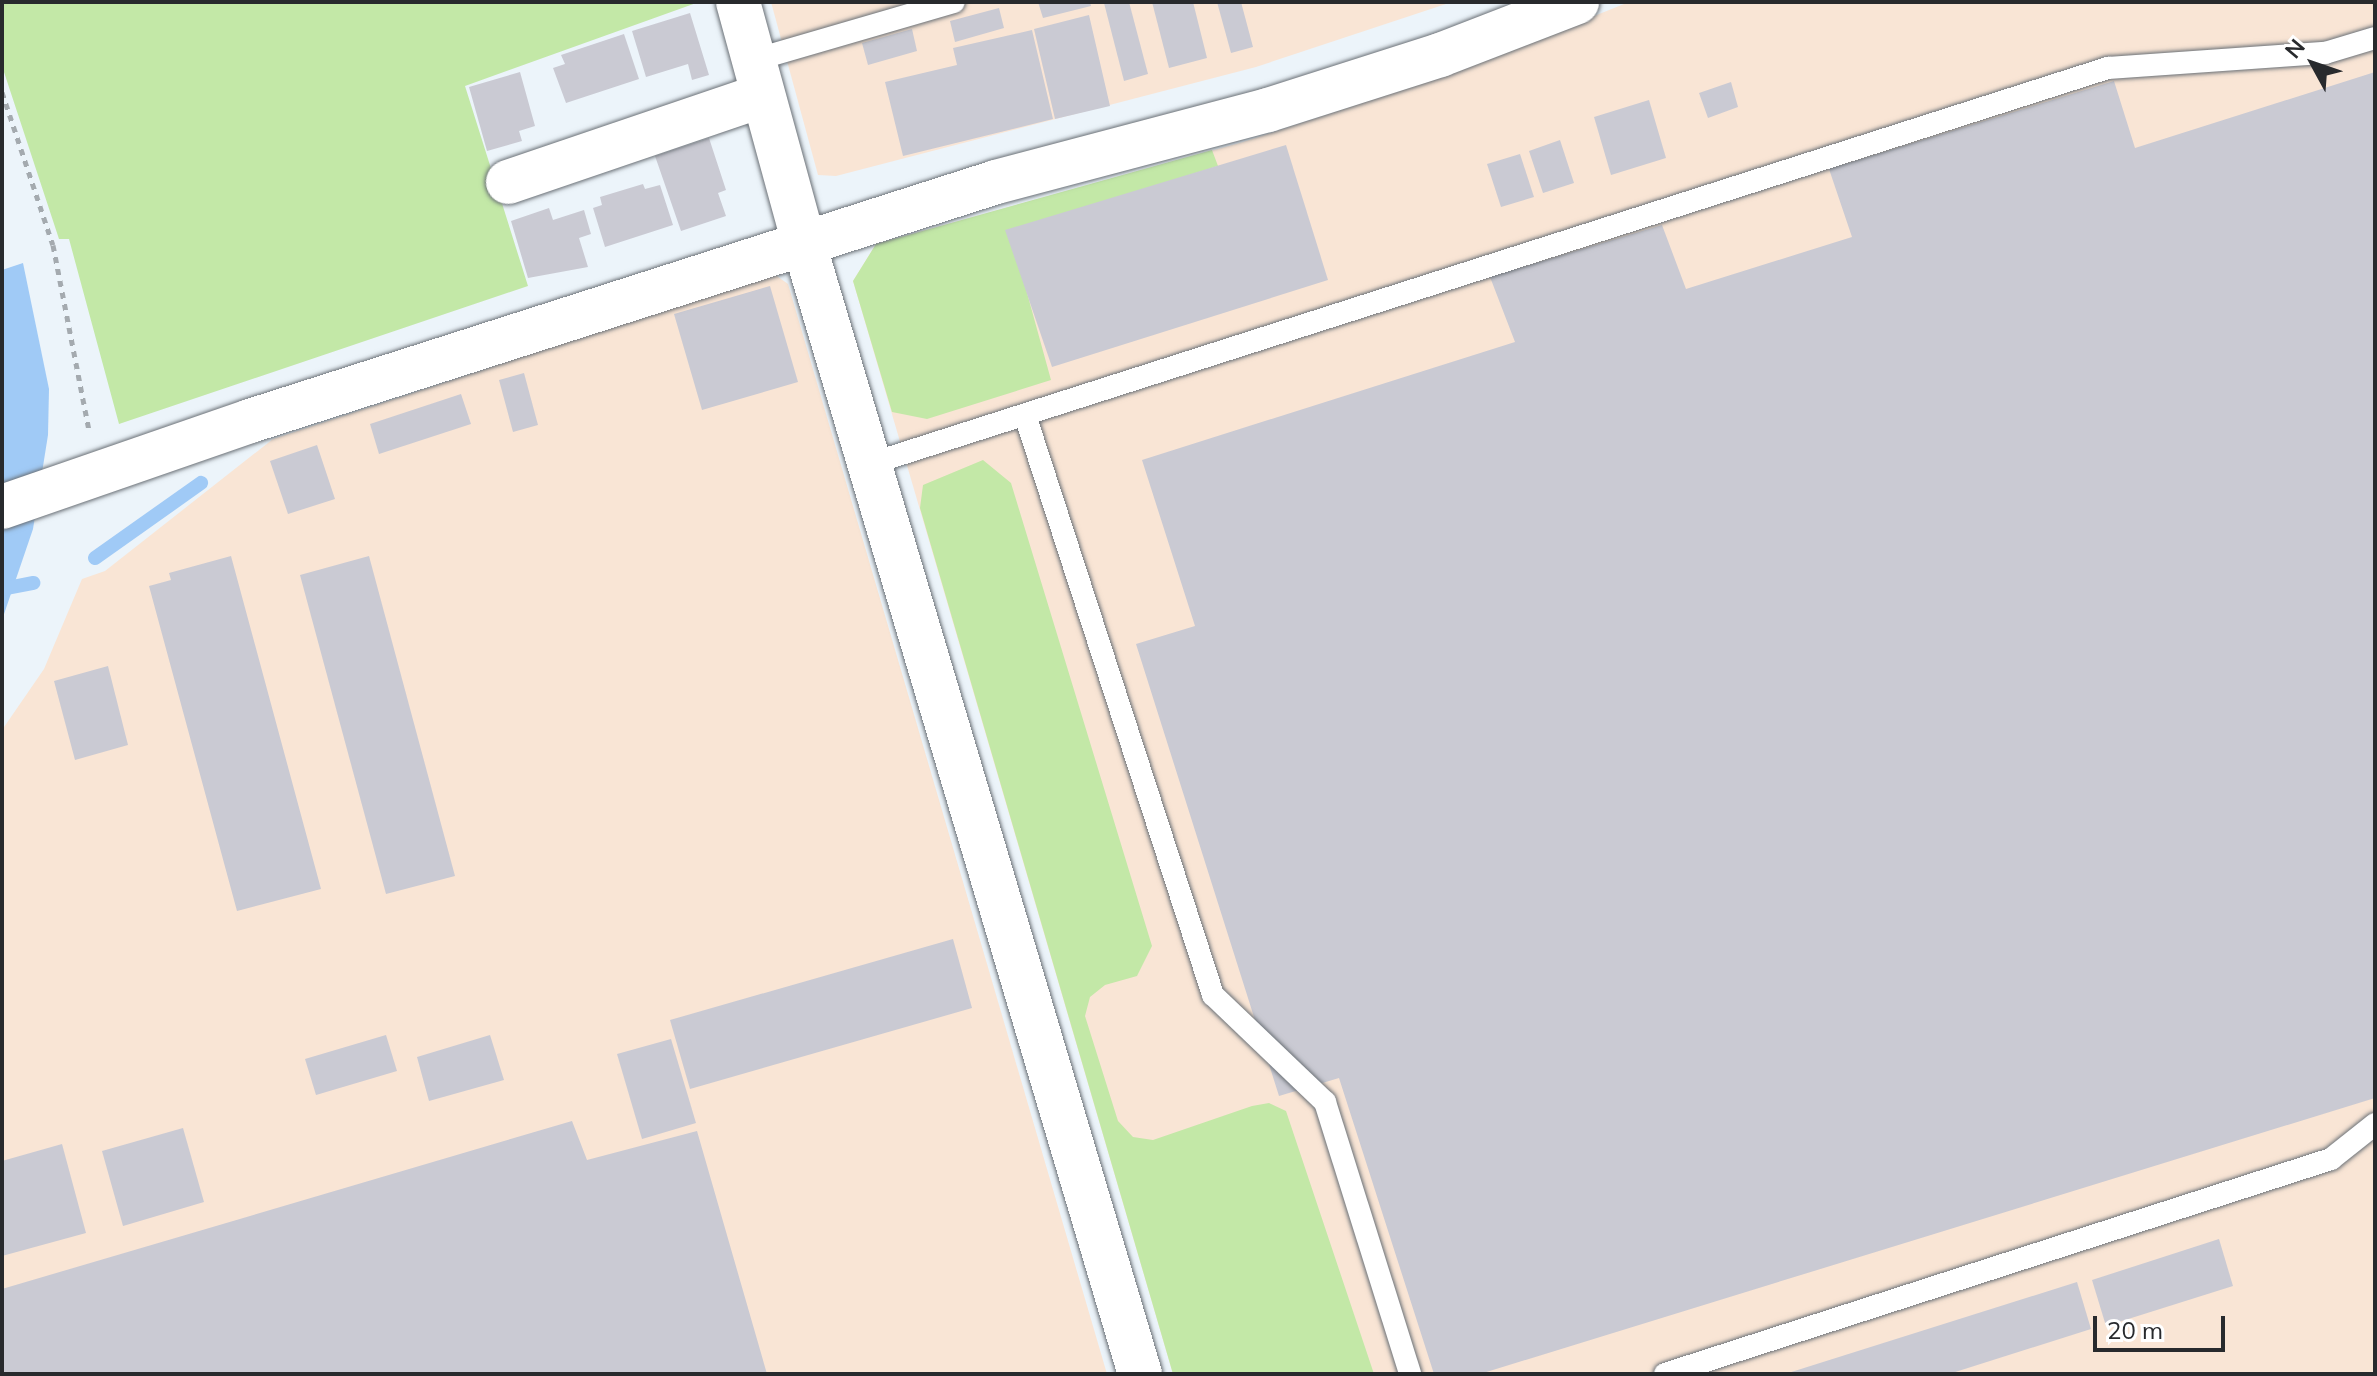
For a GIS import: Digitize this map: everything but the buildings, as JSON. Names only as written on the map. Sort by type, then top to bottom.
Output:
[{"type":"street","points":[[738,2],[804,244],[873,463],[1140,1374]]},
{"type":"street","points":[[2,507],[81,464],[804,244],[996,182],[1268,110],[1440,55],[1577,2]]},
{"type":"street","points":[[508,182],[759,77]]},
{"type":"lane","points":[[759,77],[954,2]]},
{"type":"lane","points":[[873,463],[2108,68],[2325,53],[2375,38]]},
{"type":"lane","points":[[1025,415],[1213,995],[1325,1102],[1410,1374]]},
{"type":"lane","points":[[1665,1374],[2331,1159],[2375,1124]]},
{"type":"path","points":[[2,92],[53,245],[81,464]]},
{"type":"shaded area","points":[[771,2],[1452,2],[1256,67],[836,176],[818,175]]},
{"type":"shaded area","points":[[1629,2],[2375,2],[2375,1374],[1173,1374],[853,281],[876,244],[1243,142],[1450,74]]},
{"type":"shaded area","points":[[774,274],[788,284],[1107,1374],[2,1374],[2,730],[44,669],[82,579],[105,571],[273,439]]},
{"type":"green space","points":[[2,2],[699,2],[465,86],[528,286],[119,424],[69,239],[59,239],[2,66]]},
{"type":"green space","points":[[1212,150],[1218,166],[1010,231],[1051,380],[927,419],[892,412],[853,281],[876,244]]},
{"type":"green space","points":[[983,460],[1011,483],[1152,946],[1137,976],[1105,985],[1090,997],[1085,1016],[1118,1121],[1133,1137],[1153,1140],[1252,1106],[1269,1103],[1286,1111],[1374,1374],[1173,1374],[920,508],[923,485]]},
{"type":"water","points":[[23,263],[49,389],[48,435],[33,529],[2,620],[2,270]]},
{"type":"waterway","points":[[95,558],[201,483]]},
{"type":"waterway","points":[[2,589],[33,583]]}]
